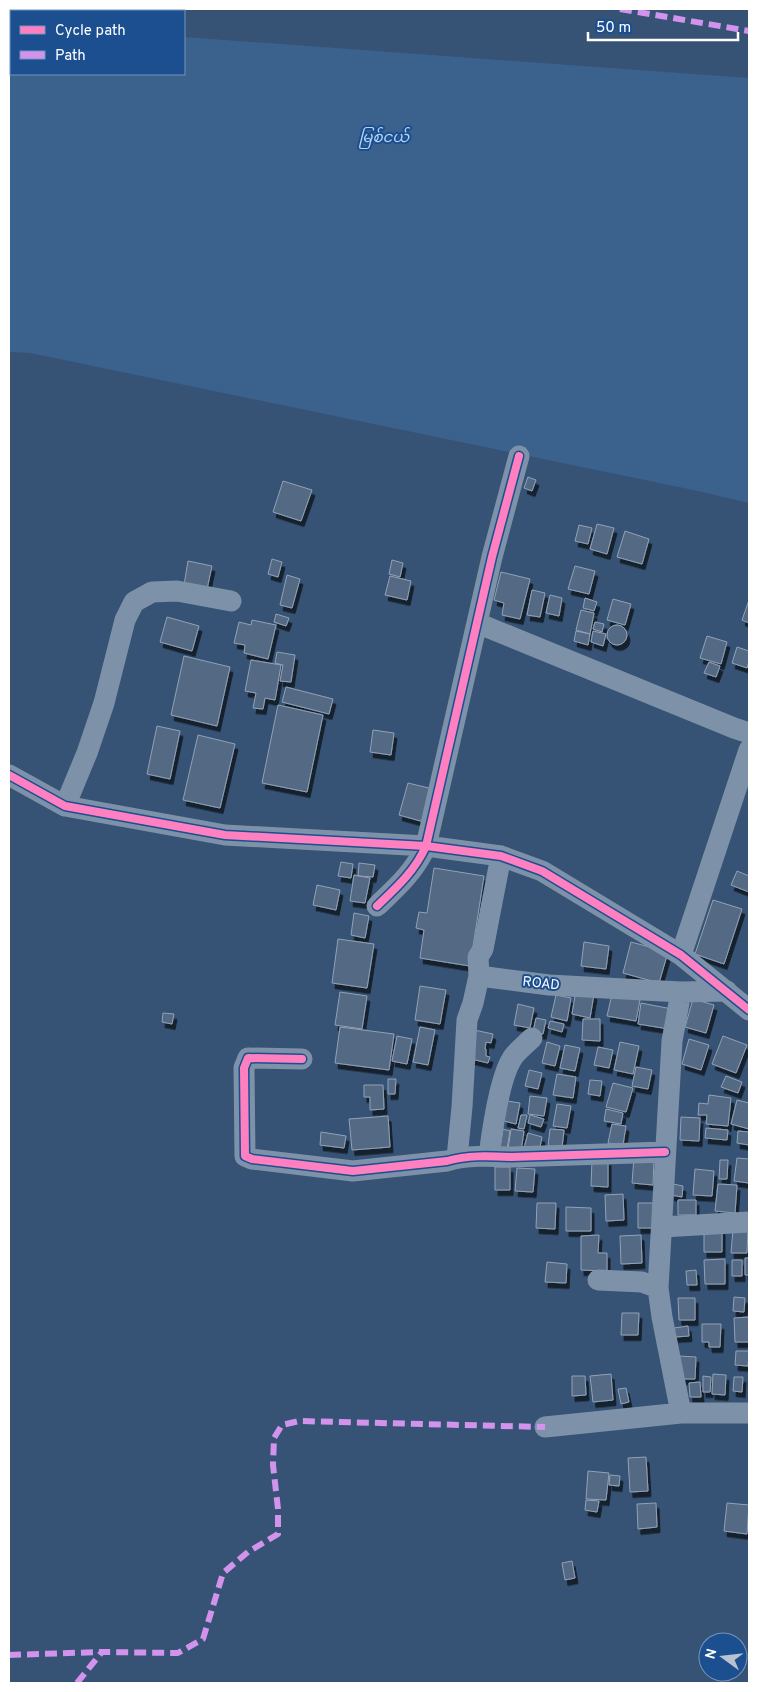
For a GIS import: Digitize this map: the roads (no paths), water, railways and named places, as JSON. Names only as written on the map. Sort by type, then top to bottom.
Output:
[{"type":"street","points":[[377,906],[399,886],[419,860],[426,846],[492,557],[519,456]]},
{"type":"street","points":[[65,806],[87,753],[104,703],[125,620],[134,602],[152,592],[177,591],[231,602]]},
{"type":"street","points":[[477,624],[749,733]]},
{"type":"street","points":[[681,955],[749,750]]},
{"type":"street","points":[[9,775],[65,806],[224,836],[426,846],[501,856],[542,871],[681,955],[749,1010]]},
{"type":"street","points":[[457,1158],[467,1020],[473,1003],[478,976],[478,957],[483,948],[501,856]]},
{"type":"street","name":"ROAD","points":[[478,976],[549,986],[681,992],[727,991]]},
{"type":"street","points":[[681,992],[672,1041],[658,1288],[682,1414]]},
{"type":"street","points":[[489,1156],[506,1073],[513,1057],[532,1038]]},
{"type":"street","points":[[302,1059],[248,1058],[244,1068],[245,1156],[252,1160],[353,1172],[447,1161],[457,1158],[665,1152]]},
{"type":"street","points":[[662,1227],[749,1222]]},
{"type":"street","points":[[598,1280],[642,1282],[658,1288]]},
{"type":"street","points":[[544,1427],[682,1414],[749,1413]]},
{"type":"water","name":"မြစ်ငယ်","points":[[9,25],[10,75],[185,75],[185,37],[749,78],[749,503],[30,353],[9,352]]}]
